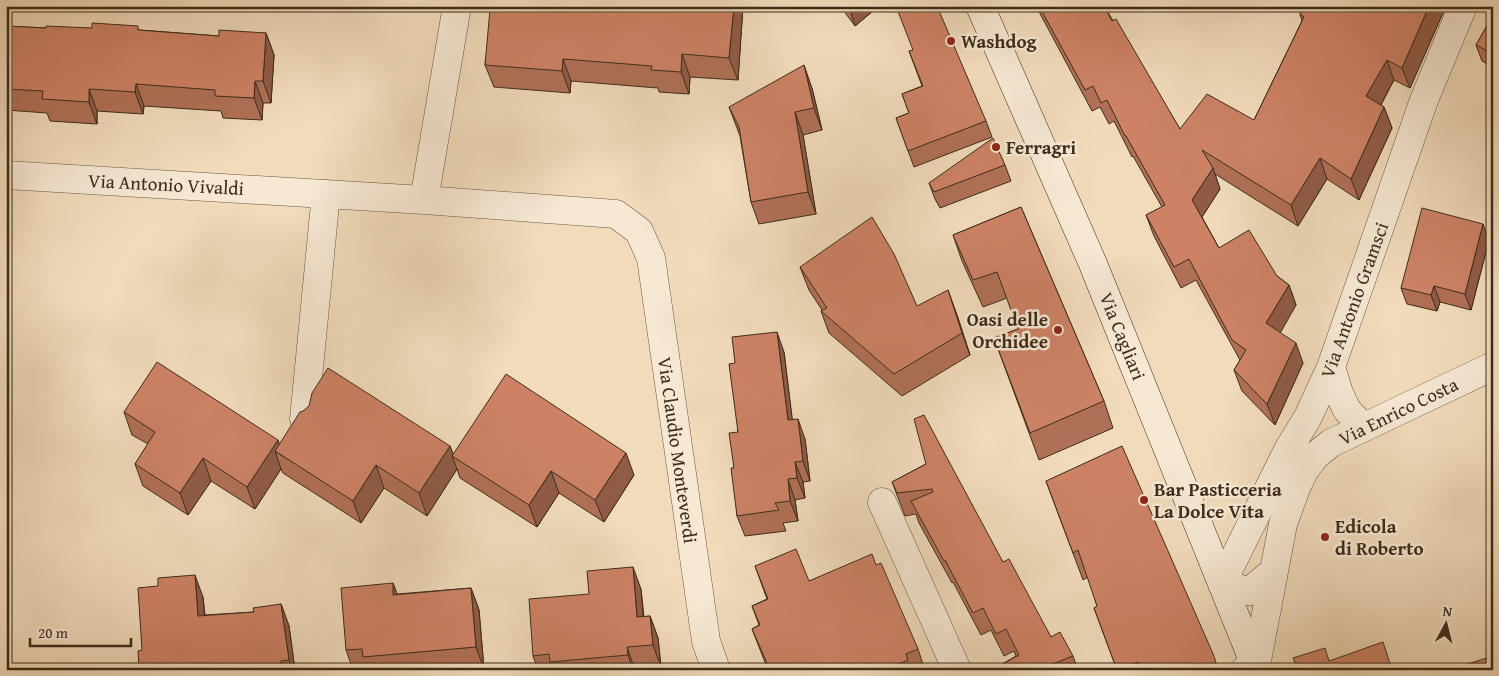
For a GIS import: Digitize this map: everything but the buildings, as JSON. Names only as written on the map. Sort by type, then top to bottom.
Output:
[{"type":"street","points":[[424,200],[457,6]]},
{"type":"street","name":"Via Cagliari","points":[[980,6],[1094,264],[1222,583],[1253,669]]},
{"type":"street","name":"Via Antonio Gramsci","points":[[1222,583],[1288,450],[1308,417],[1331,367],[1424,100],[1463,6]]},
{"type":"street","name":"Via Antonio Vivaldi","points":[[6,175],[424,200],[616,214],[639,231]]},
{"type":"street","points":[[304,419],[326,194]]},
{"type":"street","name":"Via Claudio Monteverdi","points":[[639,231],[651,258],[706,641],[716,670]]},
{"type":"street","name":"Via Enrico Costa","points":[[1274,571],[1283,524],[1304,471],[1315,456],[1331,443],[1493,366]]},
{"type":"street","points":[[1331,367],[1339,393],[1347,410],[1363,427]]},
{"type":"street","points":[[882,502],[957,670]]},
{"type":"street","points":[[1222,583],[1247,591],[1274,571]]},
{"type":"street","points":[[1253,669],[1274,571]]},
{"type":"place","name":"Washdog","points":[[951,41]]},
{"type":"place","name":"Ferragri","points":[[996,147]]},
{"type":"place","name":"Oasi delle Orchidee","points":[[1058,330]]},
{"type":"place","name":"Bar Pasticceria La Dolce Vita","points":[[1144,500]]},
{"type":"place","name":"Edicola di Roberto","points":[[1325,537]]}]
